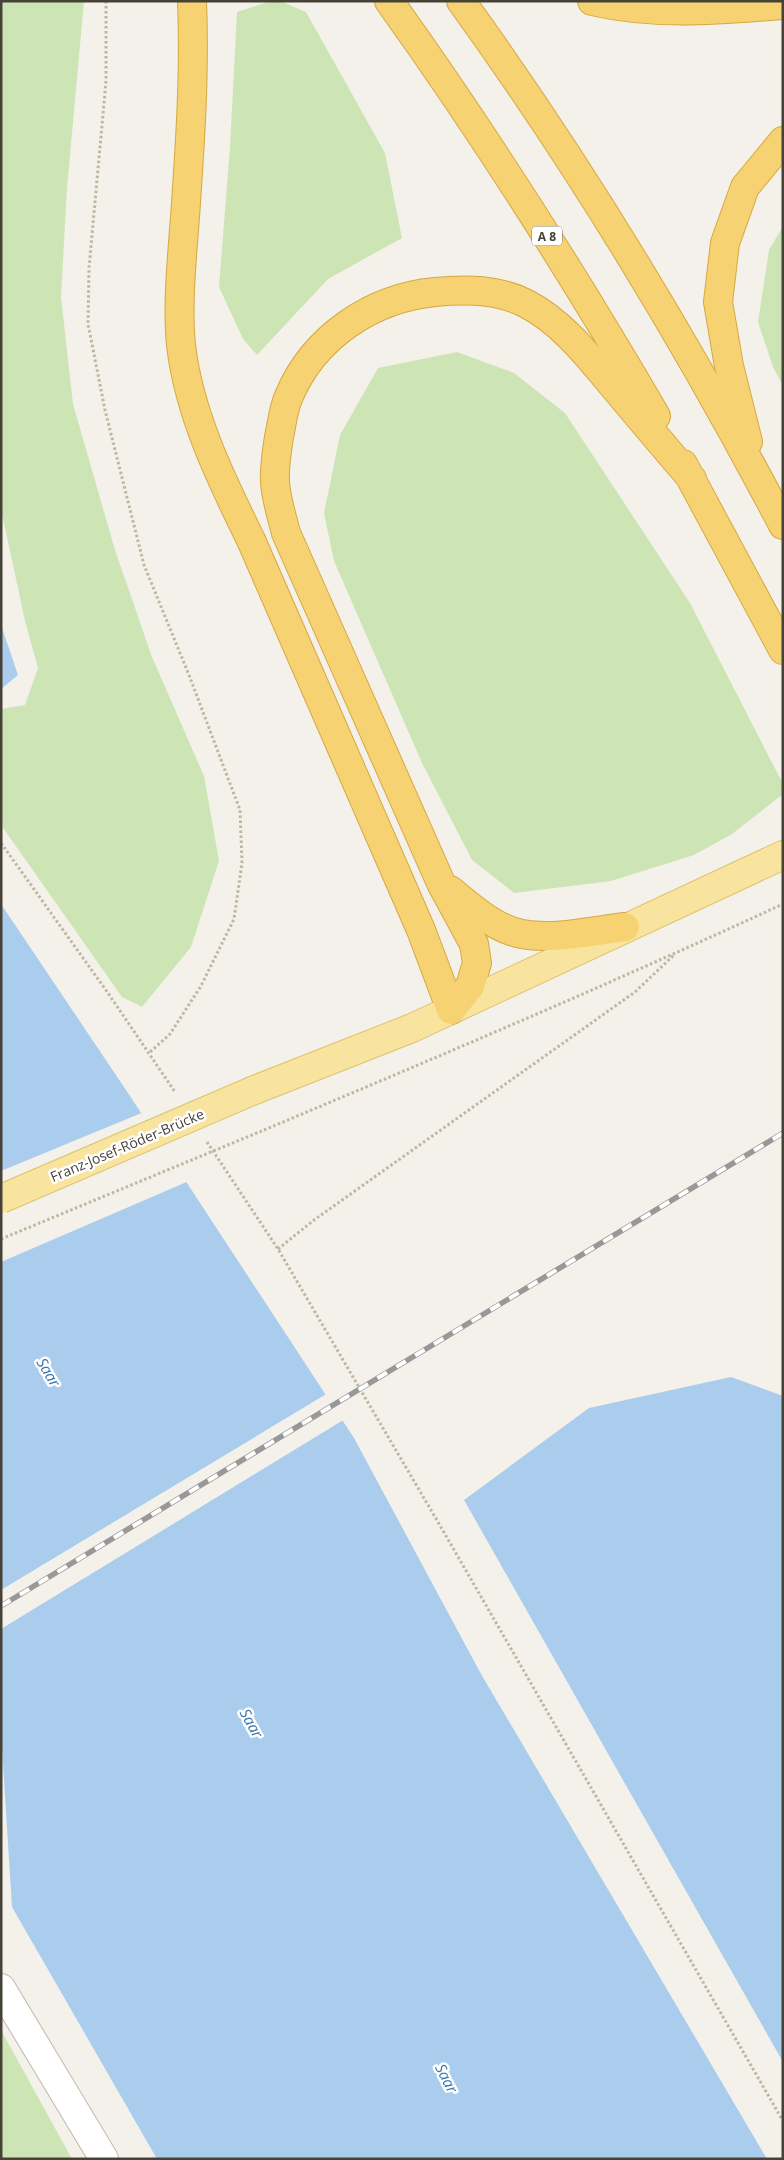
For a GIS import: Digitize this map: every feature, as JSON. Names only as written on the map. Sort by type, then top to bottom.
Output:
[{"type":"highway","points":[[192,1],[194,50],[181,276],[181,345],[196,416],[226,489],[259,558],[417,921],[451,1010]]},
{"type":"highway","name":"A 8","points":[[389,1],[515,184],[594,310],[692,479],[783,650]]},
{"type":"highway","points":[[461,1],[564,153],[644,280],[758,477],[783,526]]},
{"type":"highway","points":[[592,1],[655,12],[724,10],[783,4]]},
{"type":"highway","points":[[758,477],[729,366],[718,302],[725,243],[745,187],[783,141]]},
{"type":"highway","points":[[451,1010],[470,986],[477,962],[474,944],[441,883],[286,533],[274,482],[276,457],[288,397],[312,356],[346,324],[402,297],[456,290],[482,291],[505,296],[527,304],[552,321],[577,344],[692,479]]},
{"type":"highway","points":[[441,883],[481,915],[520,934],[543,936],[625,927]]},
{"type":"main road","name":"Franz-Josef-Röder-Brücke","points":[[1,1200],[252,1092],[412,1028],[776,858]]},
{"type":"lane","points":[[1,1988],[104,2159]]},
{"type":"path","points":[[106,1],[106,81],[89,268],[88,324],[105,410],[144,565],[189,675],[240,810],[242,863],[234,919],[196,994],[170,1034],[149,1053]]},
{"type":"path","points":[[1,842],[176,1094]]},
{"type":"path","points":[[1,1239],[457,1049],[783,904]]},
{"type":"path","points":[[278,1249],[330,1209],[635,992],[676,953]]},
{"type":"path","points":[[203,1135],[278,1249],[438,1522],[783,2121]]},
{"type":"green space","points":[[1,1],[84,1],[67,188],[61,297],[73,404],[115,550],[152,657],[204,776],[219,861],[191,947],[142,1007],[122,997],[1,825],[1,709],[25,705],[38,668],[25,621],[1,509]]},
{"type":"green space","points":[[271,1],[280,1],[306,12],[385,153],[402,238],[328,279],[257,355],[243,339],[219,287],[230,147],[237,12]]},
{"type":"green space","points":[[783,226],[783,386],[773,367],[758,322],[769,250]]},
{"type":"green space","points":[[457,352],[514,373],[565,413],[690,603],[783,784],[783,794],[732,834],[694,855],[611,881],[514,893],[472,860],[422,763],[334,561],[324,513],[340,435],[378,368]]},
{"type":"green space","points":[[1,2030],[72,2159],[1,2159]]},
{"type":"water","points":[[1,625],[18,675],[1,689]]},
{"type":"water","name":"Saar","points":[[1,904],[128,1093],[354,1438],[481,1674],[767,2159],[157,2159],[12,1907],[1,1732]]},
{"type":"water","points":[[731,1377],[783,1396],[783,2062],[464,1500],[589,1408]]},
{"type":"pier","points":[[144,1112],[189,1181],[1,1262],[1,1171]]},
{"type":"pier","points":[[328,1393],[345,1419],[1,1629],[1,1590]]},
{"type":"railway","points":[[1,1606],[783,1133]]}]
